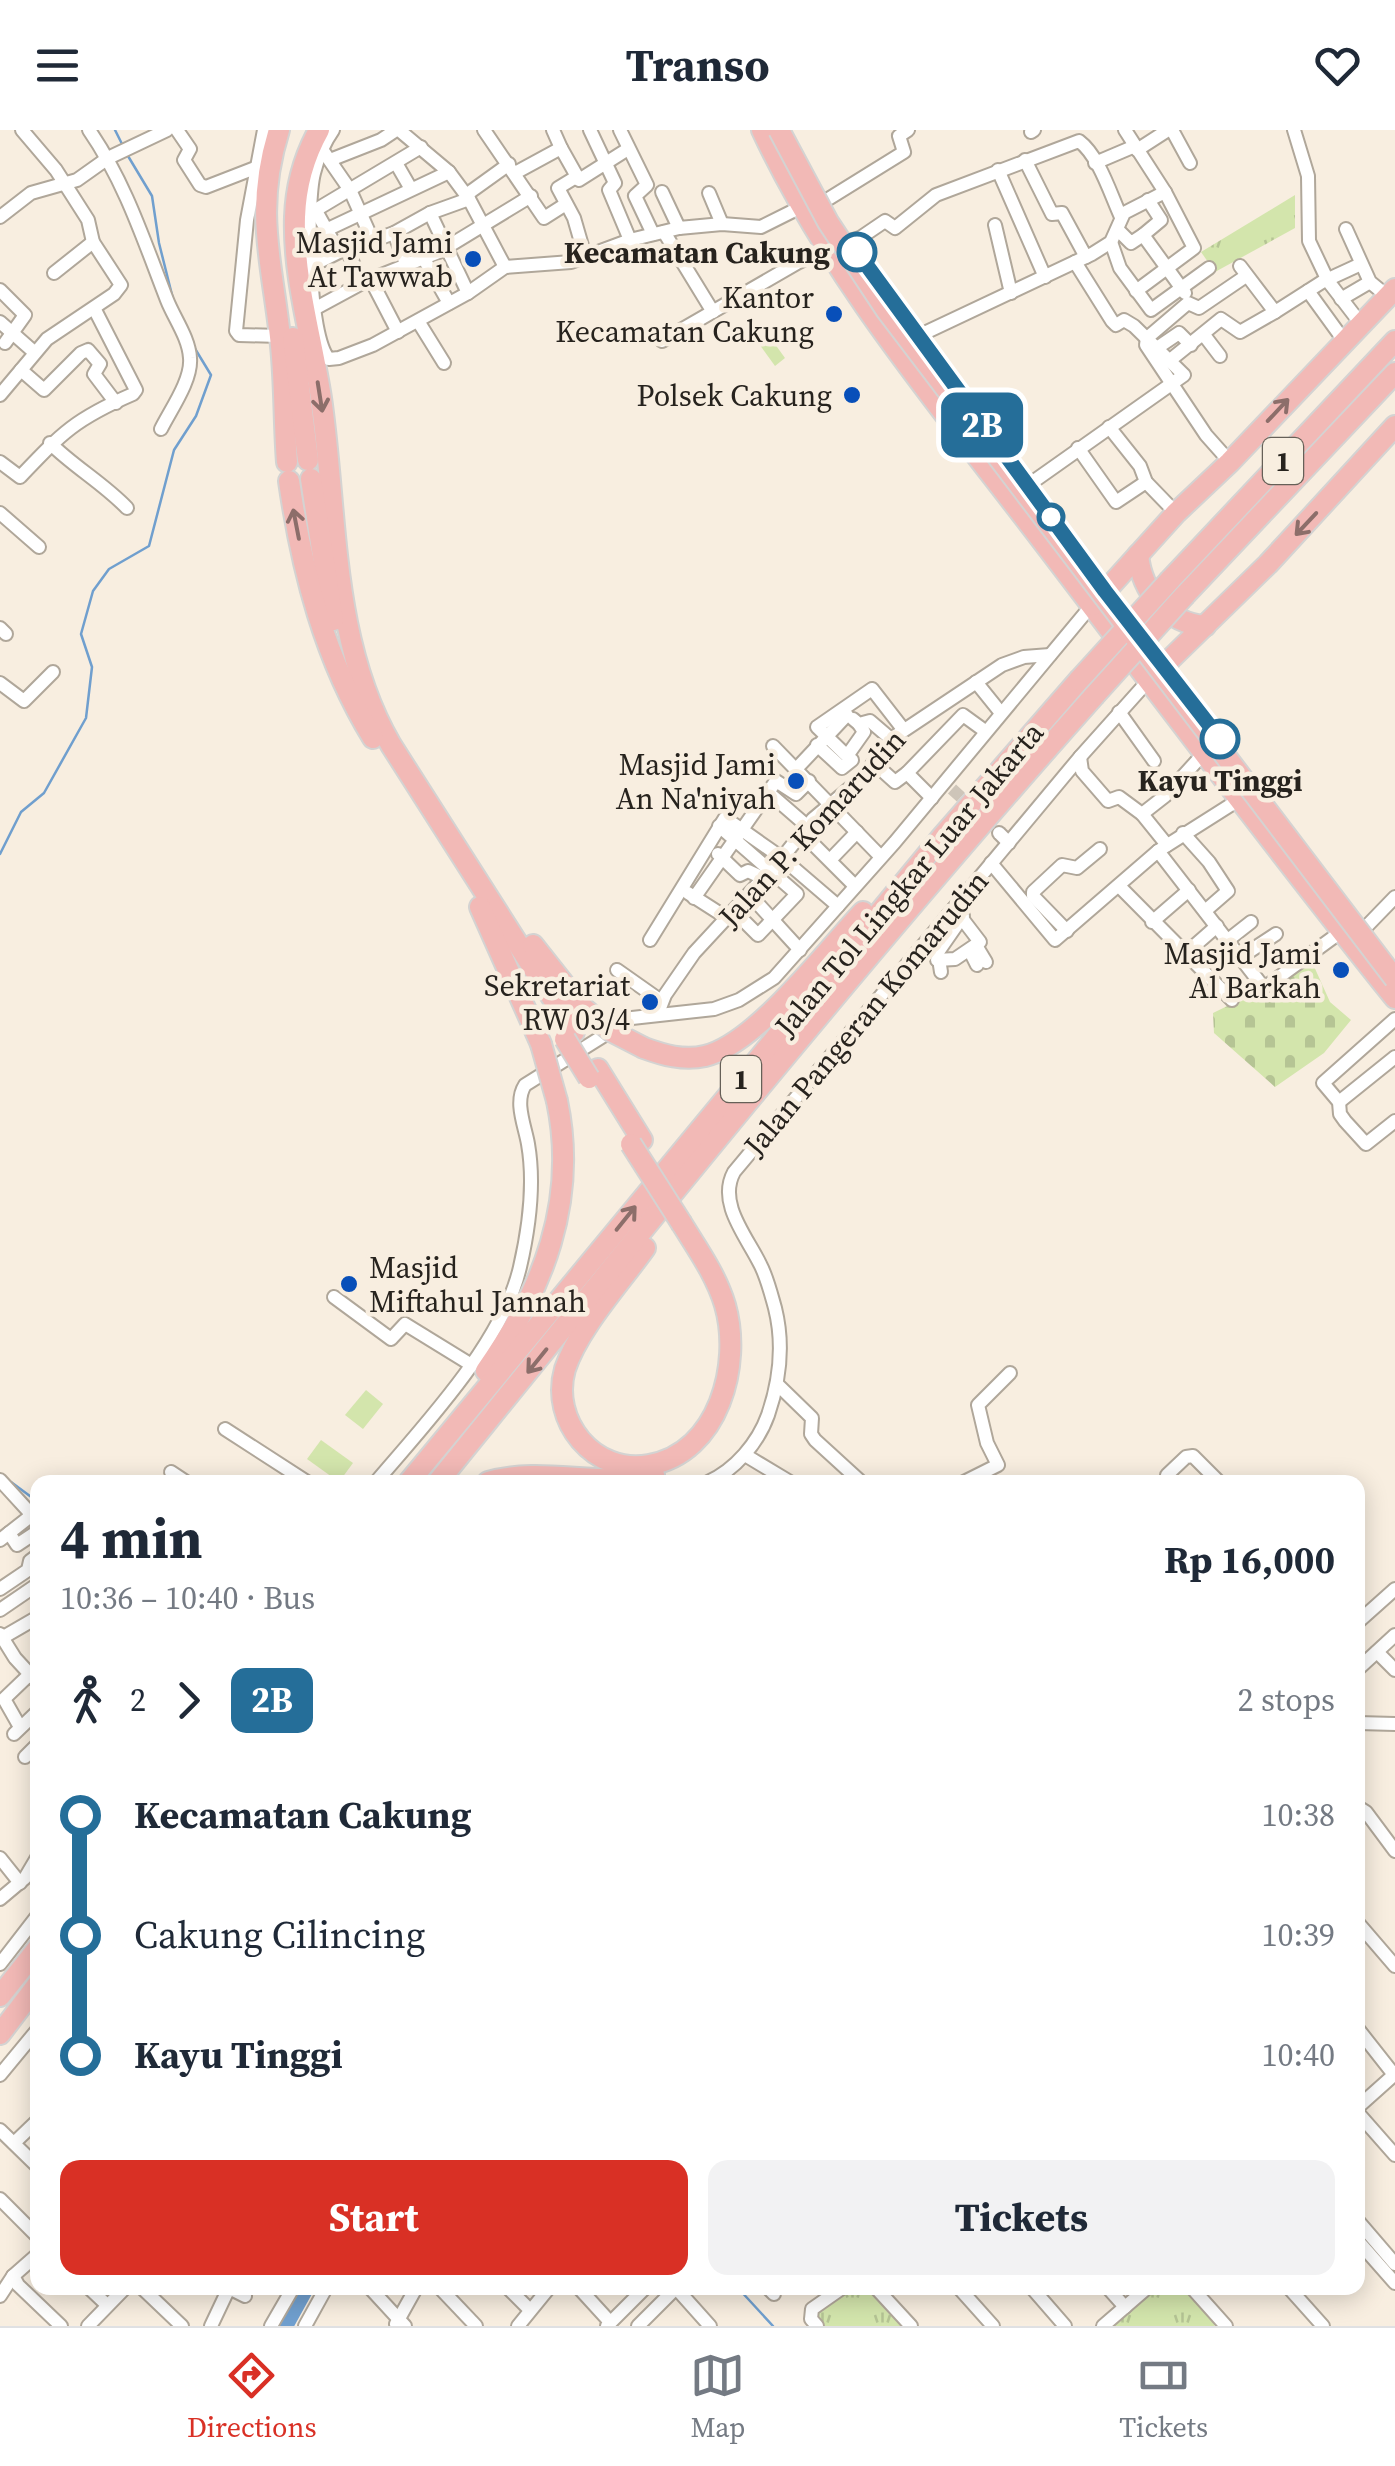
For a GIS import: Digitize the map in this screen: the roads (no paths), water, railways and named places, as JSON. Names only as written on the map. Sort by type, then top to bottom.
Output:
[{"type":"highway","points":[[279,130],[264,206],[270,273],[299,471],[336,635],[352,678],[593,1073],[727,1280],[741,1333],[735,1391],[720,1426],[708,1441],[675,1468],[652,1475]]},
{"type":"highway","points":[[270,273],[276,177],[291,130]]},
{"type":"highway","points":[[305,130],[288,175],[284,227],[309,581],[338,675],[376,744],[480,907],[570,1036]]},
{"type":"highway","points":[[762,130],[827,248],[908,363],[1098,599],[1164,665],[1173,694],[1204,752],[1342,932],[1394,991]]},
{"type":"highway","points":[[782,130],[848,240],[1027,486],[1148,681],[1173,694],[1395,967]]},
{"type":"highway","points":[[782,130],[828,222],[886,311],[1394,991]]},
{"type":"highway","points":[[323,146],[300,181],[296,252],[324,424],[346,620],[370,707]]},
{"type":"highway","points":[[1098,599],[1391,292]]},
{"type":"highway","name":"Jalan Tol Lingkar Luar Jakarta","points":[[444,1475],[747,1104],[1094,696],[1177,587],[1395,341]]},
{"type":"highway","name":"Jalan Tol Lingkar Luar Jakarta","points":[[414,1475],[940,838],[1078,680],[1395,373]]},
{"type":"highway","points":[[1148,681],[1268,564],[1395,426]]},
{"type":"highway","points":[[1138,556],[1146,586],[1158,603],[1178,620],[1206,626]]},
{"type":"highway","points":[[461,853],[582,1007],[611,1031],[644,1048],[688,1058],[720,1050],[744,1035],[940,838]]},
{"type":"highway","points":[[413,1475],[509,1338],[552,1246],[562,1194],[564,1149],[557,1101],[541,1044],[480,907]]},
{"type":"highway","points":[[686,1222],[718,1284],[728,1316],[731,1347],[726,1384],[704,1431],[685,1449],[652,1465],[609,1461],[582,1443],[569,1425],[562,1401],[566,1367],[596,1316],[747,1104]]},
{"type":"highway","points":[[0,1996],[30,1958]]},
{"type":"highway","points":[[0,2034],[30,1995]]},
{"type":"street","points":[[0,395],[47,339],[121,286],[94,242],[88,220],[22,130]]},
{"type":"street","points":[[88,130],[111,157],[188,347],[189,370],[161,429]]},
{"type":"street","points":[[0,217],[31,193],[86,174],[111,157],[167,130]]},
{"type":"street","points":[[177,130],[190,149],[184,160],[200,186],[255,168]]},
{"type":"street","points":[[264,130],[255,168],[236,331],[240,335],[280,336]]},
{"type":"street","points":[[333,130],[313,175],[311,266],[324,354],[329,359],[398,332],[505,268],[571,262],[630,240],[680,228],[722,224],[761,227],[803,206]]},
{"type":"street","points":[[323,146],[381,140],[398,130],[449,172],[484,225],[505,268]]},
{"type":"street","points":[[484,130],[544,218],[566,204]]},
{"type":"street","points":[[554,130],[579,180],[628,148]]},
{"type":"street","points":[[590,130],[614,182],[610,192],[630,240]]},
{"type":"street","points":[[620,130],[647,184],[635,196],[712,312]]},
{"type":"street","points":[[825,201],[904,152],[899,136],[908,130]]},
{"type":"street","points":[[1125,130],[1194,248],[1136,292]]},
{"type":"street","points":[[1095,163],[1170,130],[1190,164]]},
{"type":"street","points":[[1294,130],[1308,176],[1309,241],[1328,280],[1361,324]]},
{"type":"street","points":[[662,341],[827,248],[860,238],[886,220],[895,228],[936,195],[1079,140],[1095,163],[1117,230],[1120,268],[1151,310],[1209,268]]},
{"type":"street","points":[[323,146],[350,190],[372,239]]},
{"type":"street","points":[[313,213],[421,147]]},
{"type":"street","points":[[398,332],[347,250],[394,233],[467,197],[512,168],[561,148]]},
{"type":"street","points":[[1025,160],[1052,214],[1062,213],[1112,321],[1127,321],[1169,361],[1206,435],[1230,462]]},
{"type":"street","points":[[396,162],[411,189]]},
{"type":"street","points":[[998,170],[1045,277]]},
{"type":"street","points":[[326,230],[449,172]]},
{"type":"street","points":[[576,176],[559,186],[586,256]]},
{"type":"street","points":[[662,192],[680,228]]},
{"type":"street","points":[[916,337],[1081,259],[1148,200],[1164,192]]},
{"type":"street","points":[[709,193],[722,224]]},
{"type":"street","points":[[316,308],[366,281],[444,249],[531,196]]},
{"type":"street","points":[[1117,230],[1131,244],[1161,220],[1148,200]]},
{"type":"street","points":[[311,266],[339,252],[313,213]]},
{"type":"street","points":[[430,213],[468,293]]},
{"type":"street","points":[[995,224],[1011,293]]},
{"type":"street","points":[[1346,229],[1365,285]]},
{"type":"street","points":[[394,233],[406,266]]},
{"type":"street","points":[[1142,235],[1199,308],[1243,271],[1275,312]]},
{"type":"street","points":[[54,273],[94,242]]},
{"type":"street","points":[[424,259],[449,303]]},
{"type":"street","points":[[1169,361],[1224,318],[1240,332],[1356,267]]},
{"type":"street","points":[[1341,298],[1365,285],[1391,292]]},
{"type":"street","points":[[0,290],[25,315],[9,338]]},
{"type":"street","points":[[1308,291],[1345,342]]},
{"type":"street","points":[[1178,379],[1147,348],[1188,303],[1193,303]]},
{"type":"street","points":[[0,462],[20,477],[50,443],[90,414],[136,390],[94,308]]},
{"type":"street","points":[[418,321],[444,364]]},
{"type":"street","points":[[0,322],[9,338],[34,352]]},
{"type":"street","points":[[1152,343],[1179,333],[1191,345]]},
{"type":"street","points":[[1204,334],[1220,356]]},
{"type":"street","points":[[21,370],[44,390],[88,350],[100,364],[94,374],[116,403]]},
{"type":"street","points":[[1027,486],[1178,379]]},
{"type":"street","points":[[1109,427],[1140,466],[1146,482],[1176,513]]},
{"type":"street","points":[[50,443],[127,508]]},
{"type":"street","points":[[1078,448],[1118,503],[1146,482]]},
{"type":"street","points":[[0,513],[39,547]]},
{"type":"street","points":[[382,1475],[470,1364],[509,1306],[522,1260],[530,1192],[529,1149],[520,1100],[526,1085],[632,1018],[660,1007],[701,1012],[739,1000],[774,978],[932,798],[951,784],[985,731],[1098,599]]},
{"type":"street","name":"Jalan P. Komarudin","points":[[660,1007],[694,953],[804,829],[871,766],[891,739],[1014,660],[1050,655]]},
{"type":"street","points":[[0,683],[24,702],[53,672]]},
{"type":"street","name":"Jalan Pangeran Komarudin","points":[[721,1475],[744,1455],[764,1426],[777,1384],[781,1353],[775,1308],[762,1267],[733,1210],[729,1180],[761,1137],[958,912],[992,863],[1080,757],[1148,681]]},
{"type":"street","points":[[976,682],[1001,713]]},
{"type":"street","points":[[797,768],[874,690],[903,729]]},
{"type":"street","points":[[938,708],[950,726]]},
{"type":"street","points":[[1119,712],[1154,760]]},
{"type":"street","points":[[821,741],[895,782],[966,714],[985,731]]},
{"type":"street","points":[[850,716],[870,721],[891,739]]},
{"type":"street","points":[[850,716],[864,732],[850,758]]},
{"type":"street","points":[[773,746],[881,856]]},
{"type":"street","points":[[1142,814],[1165,796],[1204,752]]},
{"type":"street","points":[[1080,757],[1082,771],[1108,801],[1119,797],[1142,814],[1188,890],[1265,988],[1342,932]]},
{"type":"street","points":[[907,773],[932,798]]},
{"type":"street","points":[[650,940],[688,893],[714,871],[778,780],[796,794],[809,781]]},
{"type":"street","points":[[768,793],[856,886]]},
{"type":"street","points":[[992,863],[1053,939],[1163,848],[1240,798]]},
{"type":"street","points":[[688,893],[698,859],[720,826],[782,858],[838,906]]},
{"type":"street","points":[[1001,830],[1012,841]]},
{"type":"street","points":[[831,859],[857,832]]},
{"type":"street","points":[[1183,833],[1209,862],[1228,892],[1205,911]]},
{"type":"street","points":[[688,893],[731,914],[757,934],[772,922],[797,894],[768,873],[740,835]]},
{"type":"street","points":[[706,846],[739,874],[747,870],[768,873]]},
{"type":"street","points":[[1066,931],[1033,892],[1062,865],[1077,868],[1100,849]]},
{"type":"street","points":[[698,859],[714,871]]},
{"type":"street","points":[[1119,886],[1232,1000]]},
{"type":"street","points":[[1152,922],[1188,890]]},
{"type":"street","points":[[749,894],[800,950]]},
{"type":"street","points":[[1365,928],[1395,897]]},
{"type":"street","points":[[958,912],[979,938],[971,950],[939,966],[940,946],[952,932],[958,912]]},
{"type":"street","points":[[1228,940],[1251,922]]},
{"type":"street","points":[[1185,954],[1217,926]]},
{"type":"street","points":[[952,932],[982,964]]},
{"type":"street","points":[[1241,956],[1276,934]]},
{"type":"street","points":[[618,970],[660,1007]]},
{"type":"street","points":[[1395,1019],[1324,1080],[1340,1102],[1340,1114],[1366,1144],[1395,1121]]},
{"type":"street","points":[[1340,1102],[1395,1057]]},
{"type":"street","points":[[334,1298],[391,1339],[405,1324],[470,1364]]},
{"type":"street","points":[[978,1475],[998,1465],[987,1444],[978,1404],[1010,1372]]},
{"type":"street","points":[[777,1384],[812,1418],[811,1434],[815,1440],[854,1475]]},
{"type":"street","points":[[225,1429],[296,1475]]},
{"type":"street","points":[[744,1455],[778,1475]]},
{"type":"street","points":[[1167,1475],[1186,1457],[1193,1456],[1211,1475]]},
{"type":"street","points":[[172,1472],[176,1475]]},
{"type":"street","points":[[0,1480],[30,1513]]},
{"type":"street","points":[[30,1516],[4,1536],[17,1545],[30,1536]]},
{"type":"street","points":[[0,1589],[28,1570],[30,1561]]},
{"type":"street","points":[[0,1610],[30,1589]]},
{"type":"street","points":[[1365,1616],[1395,1589]]},
{"type":"street","points":[[30,1621],[1,1637],[30,1675]]},
{"type":"street","points":[[1365,1662],[1395,1635]]},
{"type":"street","points":[[1376,1652],[1395,1670]]},
{"type":"street","points":[[30,1681],[4,1699],[17,1731],[30,1719]]},
{"type":"street","points":[[1365,1723],[1395,1724]]},
{"type":"street","points":[[25,1756],[30,1751]]},
{"type":"street","points":[[1365,1811],[1395,1851]]},
{"type":"street","points":[[0,1858],[20,1883]]},
{"type":"street","points":[[0,1899],[20,1883],[30,1868]]},
{"type":"street","points":[[0,1964],[30,1925]]},
{"type":"street","points":[[1365,1930],[1395,1966]]},
{"type":"street","points":[[1365,2038],[1395,2075],[1365,2103]]},
{"type":"street","points":[[0,2075],[30,2039]]},
{"type":"street","points":[[1365,2119],[1395,2155]]},
{"type":"street","points":[[14,2143],[30,2128]]},
{"type":"street","points":[[0,2130],[30,2159]]},
{"type":"street","points":[[0,2200],[30,2229]]},
{"type":"street","points":[[1365,2229],[1395,2264]]},
{"type":"street","points":[[1365,2249],[1395,2283]]},
{"type":"street","points":[[0,2296],[13,2276],[30,2261]]},
{"type":"street","points":[[13,2276],[61,2326]]},
{"type":"street","points":[[94,2295],[113,2326]]},
{"type":"street","points":[[88,2326],[117,2295]]},
{"type":"street","points":[[149,2295],[182,2326]]},
{"type":"street","points":[[211,2326],[226,2295]]},
{"type":"street","points":[[271,2326],[289,2295]]},
{"type":"street","points":[[305,2326],[322,2295]]},
{"type":"street","points":[[376,2295],[400,2324],[413,2295]]},
{"type":"street","points":[[447,2295],[476,2326]]},
{"type":"street","points":[[515,2295],[530,2310]]},
{"type":"street","points":[[518,2326],[543,2295]]},
{"type":"street","points":[[585,2295],[608,2324],[638,2295]]},
{"type":"street","points":[[638,2326],[669,2295]]},
{"type":"street","points":[[682,2295],[710,2326]]},
{"type":"street","points":[[816,2326],[811,2319],[812,2309],[832,2295]]},
{"type":"street","points":[[882,2295],[911,2326]]},
{"type":"street","points":[[965,2295],[993,2326]]},
{"type":"street","points":[[1038,2295],[1065,2326]]},
{"type":"street","points":[[1114,2295],[1124,2308]]},
{"type":"street","points":[[1104,2326],[1140,2295]]},
{"type":"street","points":[[1197,2295],[1220,2324]]},
{"type":"street","points":[[1295,2295],[1323,2326]]},
{"type":"waterway","points":[[115,130],[122,144]]},
{"type":"waterway","points":[[128,156],[152,196],[173,299]]},
{"type":"waterway","points":[[0,854],[21,812],[44,793],[86,718],[92,667],[81,634],[93,591],[109,569],[149,546],[174,450],[196,416],[211,375],[194,347]]},
{"type":"waterway","points":[[11,1482],[30,1496]]},
{"type":"waterway","points":[[284,2326],[301,2295]]},
{"type":"waterway","points":[[744,2295],[773,2326]]},
{"type":"tunnel","points":[[952,789],[975,810]]},
{"type":"place","name":"Kecamatan Cakung","points":[[857,252]]},
{"type":"place","name":"Masjid Jami At Tawwab","points":[[473,259]]},
{"type":"place","name":"Kantor Kecamatan Cakung","points":[[834,314]]},
{"type":"place","name":"Polsek Cakung","points":[[852,395]]},
{"type":"place","name":"Kayu Tinggi","points":[[1220,739]]},
{"type":"place","name":"Masjid Jami An Na'niyah","points":[[796,781]]},
{"type":"place","name":"Masjid Jami Al Barkah","points":[[1341,970]]},
{"type":"place","name":"Sekretariat RW 03/4","points":[[650,1002]]},
{"type":"place","name":"Masjid Miftahul Jannah","points":[[349,1284]]}]
